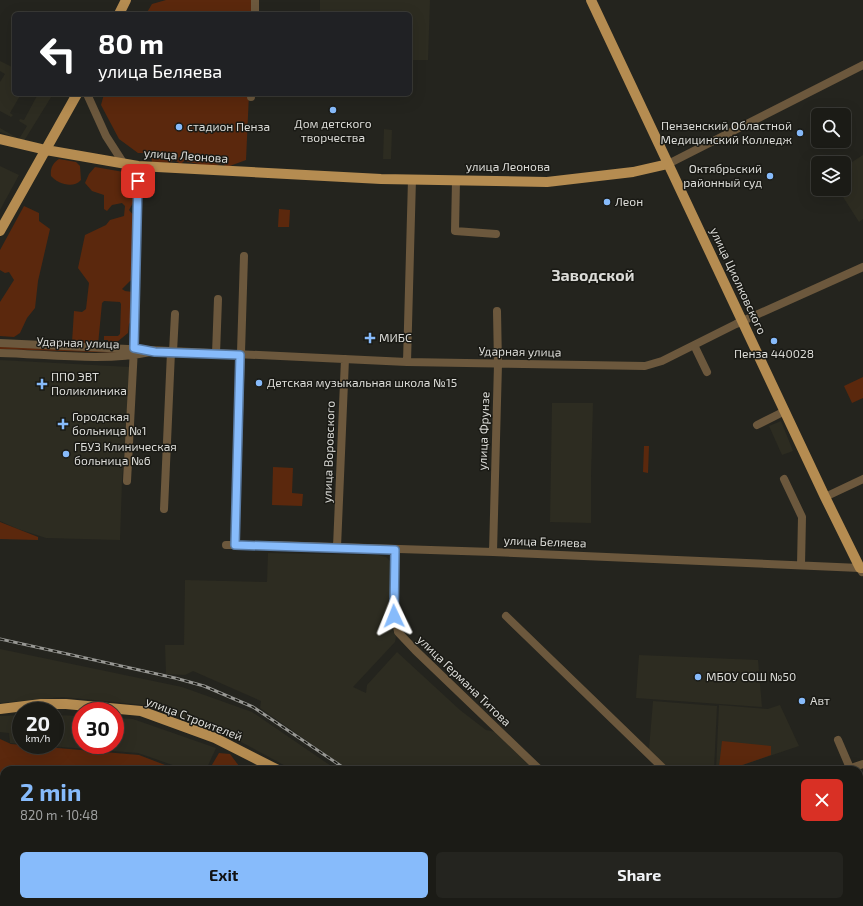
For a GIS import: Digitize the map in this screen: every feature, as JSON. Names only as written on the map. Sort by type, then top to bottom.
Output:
[{"type":"main road","points":[[120,12],[126,0]]},
{"type":"main road","name":"улица Циолковского","points":[[591,0],[825,496],[862,569]]},
{"type":"main road","points":[[0,231],[76,96]]},
{"type":"main road","name":"улица Леонова","points":[[0,139],[46,150],[131,164],[285,175],[547,182],[633,172],[668,164]]},
{"type":"main road","name":"улица Строителей","points":[[0,709],[41,704],[66,704],[141,711],[215,738],[270,766]]},
{"type":"street","points":[[255,0],[255,12]]},
{"type":"street","name":"улица Леонова","points":[[668,164],[863,65]]},
{"type":"street","points":[[88,96],[106,136],[131,164],[133,352],[127,481]]},
{"type":"street","points":[[407,362],[412,179]]},
{"type":"street","points":[[456,180],[455,231],[496,234]]},
{"type":"street","points":[[235,545],[244,256]]},
{"type":"street","name":"Ударная улица","points":[[0,353],[172,352],[407,362],[645,366],[662,361],[863,267]]},
{"type":"street","points":[[216,354],[218,299]]},
{"type":"street","name":"улица Фрунзе","points":[[492,552],[498,364],[497,311]]},
{"type":"street","points":[[164,509],[175,314]]},
{"type":"street","name":"Ударная улица","points":[[0,343],[133,352]]},
{"type":"street","points":[[694,345],[707,372]]},
{"type":"street","name":"улица Воровского","points":[[337,547],[345,359]]},
{"type":"street","points":[[757,425],[785,411]]},
{"type":"street","points":[[784,479],[802,517],[801,565]]},
{"type":"street","points":[[825,496],[863,479]]},
{"type":"street","name":"улица Беляева","points":[[226,545],[492,552],[862,569]]},
{"type":"street","name":"улица Германа Титова","points":[[395,550],[394,616],[398,632],[536,766]]},
{"type":"street","points":[[506,616],[661,766]]},
{"type":"street","points":[[838,740],[846,766]]},
{"type":"shaded area","points":[[166,0],[254,0],[253,12],[147,12],[152,4]]},
{"type":"shaded area","points":[[320,0],[430,0],[428,60],[412,60],[412,12],[320,12]]},
{"type":"shaded area","points":[[0,61],[12,67],[12,96],[20,96],[10,113],[13,115],[11,117],[0,111],[0,82],[5,74],[0,71]]},
{"type":"shaded area","points":[[37,96],[52,96],[24,141],[0,132],[0,128],[19,139],[27,126],[19,121],[20,119],[24,120]]},
{"type":"shaded area","name":"стадион Пенза","points":[[103,96],[249,96],[246,160],[227,167],[222,163],[208,166],[184,161],[181,164],[174,160],[169,163],[163,162],[152,164],[151,153],[138,153],[119,139],[101,105]]},
{"type":"shaded area","points":[[384,129],[392,130],[391,159],[383,159]]},
{"type":"shaded area","points":[[863,155],[863,219],[859,222],[842,196],[851,196],[851,163]]},
{"type":"shaded area","points":[[59,159],[76,162],[80,166],[81,180],[78,183],[70,185],[61,183],[51,176],[52,168],[55,162]]},
{"type":"shaded area","points":[[0,166],[19,175],[0,210]]},
{"type":"shaded area","points":[[95,167],[135,174],[134,201],[129,210],[135,217],[133,278],[122,289],[133,292],[133,319],[129,324],[128,333],[117,342],[115,347],[108,347],[108,340],[104,340],[104,336],[118,336],[120,334],[120,302],[104,301],[102,303],[98,345],[73,344],[72,342],[74,311],[82,312],[86,309],[89,283],[78,268],[85,235],[106,225],[110,220],[124,216],[125,206],[122,203],[112,205],[107,211],[104,209],[104,195],[92,191],[85,183],[89,174]]},
{"type":"shaded area","points":[[24,206],[39,213],[39,221],[50,229],[38,281],[35,308],[27,318],[20,333],[14,337],[0,336],[0,302],[14,280],[9,272],[5,273],[0,270],[0,250]]},
{"type":"shaded area","points":[[279,209],[290,210],[289,227],[278,227]]},
{"type":"shaded area","points":[[0,346],[123,350],[124,353],[0,349]]},
{"type":"shaded area","name":"Городская больница №1","points":[[0,360],[130,367],[122,482],[120,540],[46,538],[18,529],[0,521]]},
{"type":"shaded area","points":[[863,377],[863,398],[852,403],[844,386]]},
{"type":"shaded area","points":[[552,403],[593,403],[591,523],[550,522]]},
{"type":"shaded area","points":[[781,421],[793,451],[782,455],[769,426]]},
{"type":"shaded area","points":[[644,446],[649,446],[648,473],[643,472]]},
{"type":"shaded area","points":[[273,467],[293,468],[292,493],[303,494],[302,506],[272,505]]},
{"type":"shaded area","points":[[0,522],[38,537],[38,540],[0,539]]},
{"type":"shaded area","points":[[268,553],[378,555],[386,557],[390,561],[392,568],[390,618],[391,627],[396,637],[395,642],[353,687],[366,693],[367,685],[397,652],[460,710],[486,730],[496,732],[530,766],[343,766],[260,708],[261,701],[193,671],[185,675],[166,674],[165,645],[184,645],[185,580],[267,582]]},
{"type":"shaded area","points":[[0,649],[182,687],[252,712],[331,766],[286,766],[219,730],[144,705],[63,697],[0,703]]},
{"type":"shaded area","name":"МБОУ СОШ №50","points":[[639,655],[758,660],[762,707],[636,698]]},
{"type":"shaded area","points":[[653,701],[717,706],[714,766],[666,766],[649,749]]},
{"type":"shaded area","points":[[719,705],[768,709],[780,705],[799,746],[740,766],[716,766]]},
{"type":"shaded area","points":[[12,715],[12,743],[10,743],[9,733],[0,732],[0,716]]},
{"type":"shaded area","points":[[64,715],[72,716],[72,748],[64,747]]},
{"type":"shaded area","points":[[124,718],[133,719],[216,748],[208,766],[175,766],[138,753],[124,752]]},
{"type":"shaded area","points":[[0,739],[12,744],[12,754],[64,754],[64,749],[72,749],[72,754],[139,755],[168,766],[0,766]]},
{"type":"shaded area","points":[[722,741],[771,746],[771,755],[739,766],[719,766]]},
{"type":"shaded area","points":[[219,753],[230,754],[239,766],[211,766]]},
{"type":"railway","points":[[0,639],[175,678],[204,686],[253,707],[341,766]]},
{"type":"place","name":"Дом детского творчества","points":[[333,110]]},
{"type":"place","name":"стадион Пенза","points":[[179,127]]},
{"type":"place","name":"Пензенский Областной Медицинский Колледж","points":[[800,133]]},
{"type":"place","name":"Октябрьский районный суд","points":[[770,176]]},
{"type":"place","name":"Леон","points":[[607,202]]},
{"type":"place","name":"МИБС","points":[[370,338]]},
{"type":"place","name":"Пенза 440028","points":[[774,341]]},
{"type":"place","name":"Детская музыкальная школа №15","points":[[259,383]]},
{"type":"place","name":"ППО ЭВТ Поликлиника","points":[[42,384]]},
{"type":"place","name":"Городская больница №1","points":[[63,424]]},
{"type":"place","name":"ГБУЗ Клиническая больница №6","points":[[66,454]]},
{"type":"place","name":"МБОУ СОШ №50","points":[[698,677]]},
{"type":"place","name":"Авт","points":[[802,701]]},
{"type":"district","name":"Заводской","points":[[593,275]]},
{"type":"route","points":[[138,181],[134,348],[155,352],[240,355],[235,545],[326,546],[395,550],[394,616]]}]
